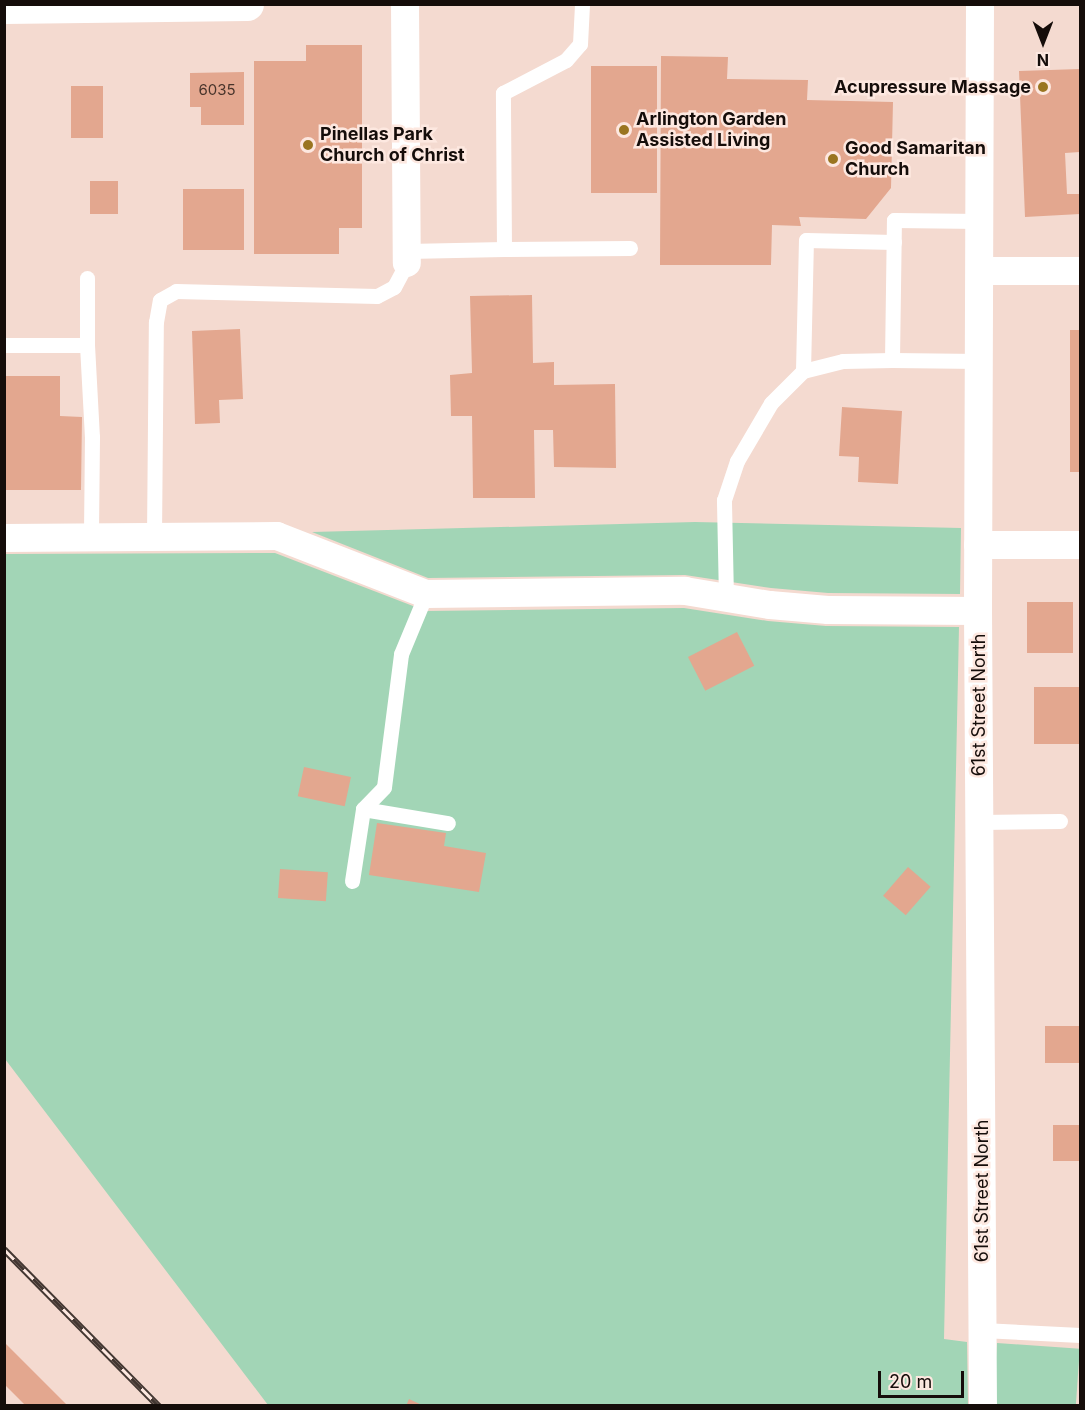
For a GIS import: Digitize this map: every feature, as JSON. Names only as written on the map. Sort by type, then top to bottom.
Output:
[{"type":"main road","points":[[4,8],[247,4]]},
{"type":"street","points":[[405,4],[406,257]]},
{"type":"street","name":"61st Street North","points":[[980,4],[978,611],[983,1406]]},
{"type":"street","points":[[980,271],[1080,271]]},
{"type":"street","points":[[4,538],[277,536],[426,594],[685,591],[828,610],[978,611]]},
{"type":"street","points":[[978,545],[1080,545]]},
{"type":"lane","points":[[504,249],[503,93],[567,60],[580,44],[582,4]]},
{"type":"lane","points":[[892,360],[894,220],[980,221]]},
{"type":"lane","points":[[803,371],[806,240],[894,242]]},
{"type":"lane","points":[[148,537],[156,322],[160,300],[176,291],[376,296],[394,287],[406,257],[504,249],[630,248]]},
{"type":"lane","points":[[87,278],[87,345],[92,437],[91,538]]},
{"type":"lane","points":[[4,345],[87,345]]},
{"type":"lane","points":[[726,598],[723,500],[737,461],[771,403],[803,371],[843,361],[979,362]]},
{"type":"lane","points":[[352,881],[363,809],[384,787],[401,654],[426,594]]},
{"type":"lane","points":[[363,809],[448,823]]},
{"type":"lane","points":[[980,822],[1059,821]]},
{"type":"lane","points":[[982,1330],[1080,1335]]},
{"type":"green space","points":[[695,522],[961,528],[960,594],[828,593],[771,588],[685,575],[428,578],[312,532]]},
{"type":"green space","points":[[275,553],[426,611],[684,608],[768,621],[826,626],[959,627],[944,1339],[967,1342],[968,1405],[268,1405],[5,1059],[5,554]]},
{"type":"green space","points":[[997,1343],[1080,1349],[1076,1406],[993,1405]]},
{"type":"building","name":"Pinellas Park Church of Christ","points":[[306,45],[362,45],[362,228],[339,228],[339,254],[254,254],[254,61],[306,61]]},
{"type":"building","name":"Good Samaritan Church","points":[[661,56],[728,57],[727,79],[808,80],[807,100],[893,102],[891,188],[866,219],[799,217],[801,226],[772,225],[771,265],[660,265]]},
{"type":"building","name":"Arlington Garden Assisted Living","points":[[591,66],[657,66],[657,193],[591,193]]},
{"type":"building","points":[[1080,69],[1080,152],[1065,153],[1067,194],[1080,194],[1080,214],[1025,217],[1019,71]]},
{"type":"building","points":[[244,72],[244,125],[201,125],[201,107],[190,107],[190,73]]},
{"type":"building","points":[[71,86],[103,86],[103,138],[71,138]]},
{"type":"building","points":[[90,181],[118,181],[118,214],[90,214]]},
{"type":"building","points":[[183,189],[244,189],[244,250],[183,250]]},
{"type":"building","points":[[532,295],[533,363],[554,362],[554,385],[615,384],[616,468],[554,467],[553,430],[534,430],[535,498],[473,498],[472,416],[451,416],[450,375],[472,373],[470,296]]},
{"type":"building","points":[[240,329],[243,399],[219,400],[220,423],[195,424],[192,331]]},
{"type":"building","points":[[1070,330],[1080,330],[1080,472],[1070,472]]},
{"type":"building","points":[[4,376],[60,376],[60,416],[82,417],[81,490],[4,490]]},
{"type":"building","points":[[842,407],[902,411],[898,484],[858,482],[859,457],[839,456]]},
{"type":"building","points":[[1027,602],[1073,602],[1073,653],[1027,653]]},
{"type":"building","points":[[737,632],[754,666],[705,691],[688,657]]},
{"type":"building","points":[[1034,687],[1080,687],[1080,744],[1034,744]]},
{"type":"building","points":[[304,767],[351,777],[345,806],[298,796]]},
{"type":"building","points":[[377,823],[446,833],[444,846],[486,853],[479,892],[369,875]]},
{"type":"building","points":[[908,867],[931,887],[906,915],[883,896]]},
{"type":"building","points":[[280,869],[328,872],[326,901],[278,898]]},
{"type":"building","points":[[1045,1026],[1080,1026],[1080,1063],[1045,1063]]},
{"type":"building","points":[[1053,1125],[1080,1125],[1080,1161],[1053,1161]]},
{"type":"building","points":[[4,1342],[68,1406],[26,1406],[4,1384]]},
{"type":"building","points":[[409,1399],[424,1406],[406,1406]]},
{"type":"railway","points":[[4,1249],[159,1406]]},
{"type":"place","name":"Acupressure Massage","points":[[1043,87]]},
{"type":"place","name":"Arlington Garden Assisted Living","points":[[624,130]]},
{"type":"place","name":"Pinellas Park Church of Christ","points":[[308,145]]},
{"type":"place","name":"Good Samaritan Church","points":[[833,159]]}]
